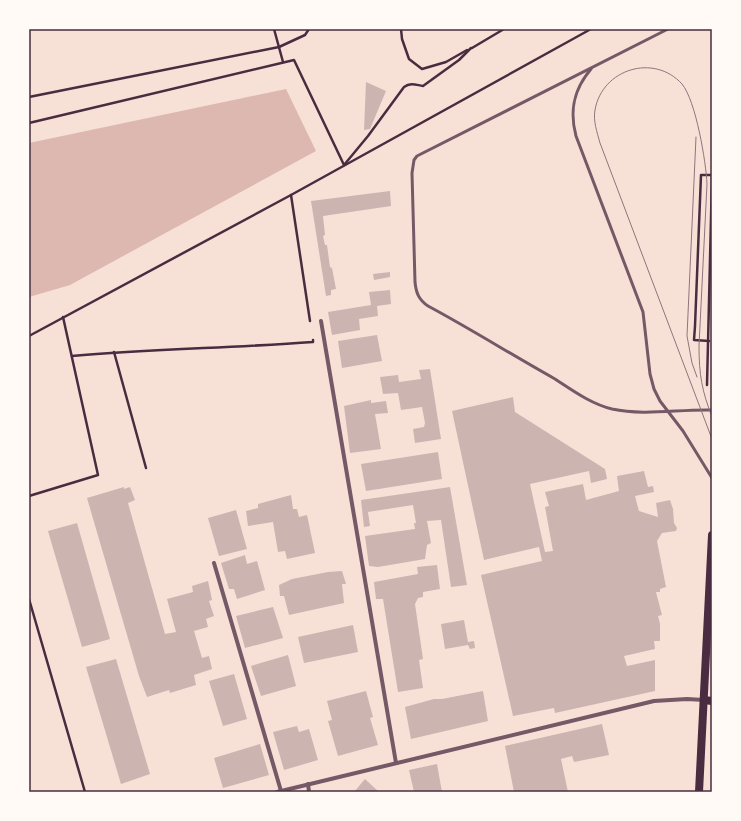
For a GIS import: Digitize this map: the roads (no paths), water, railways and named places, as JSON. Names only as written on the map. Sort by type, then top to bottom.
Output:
[{"type":"main road","points":[[699,792],[708,701],[705,676],[712,535]]},
{"type":"main road","points":[[705,676],[712,668]]},
{"type":"street","points":[[321,320],[396,763]]},
{"type":"street","points":[[214,563],[279,791],[654,701],[687,699],[708,701]]},
{"type":"street","points":[[308,784],[309,792]]},
{"type":"lane","points":[[668,29],[417,156],[414,160],[412,173],[416,289],[422,302],[428,306],[469,328],[598,404],[613,409],[648,413],[712,410]]},
{"type":"lane","points":[[592,68],[576,92],[573,113],[574,128],[643,312],[650,374],[654,389],[667,411],[683,431],[712,478]]},
{"type":"tram line","points":[[712,417],[700,374],[699,356],[707,184],[705,161],[696,117],[687,92],[682,84],[671,75],[658,69],[644,68],[631,70],[618,76],[608,84],[600,96],[595,110],[596,126],[600,143],[712,439]]},
{"type":"tram line","points":[[696,137],[687,336],[692,363],[697,377]]}]
